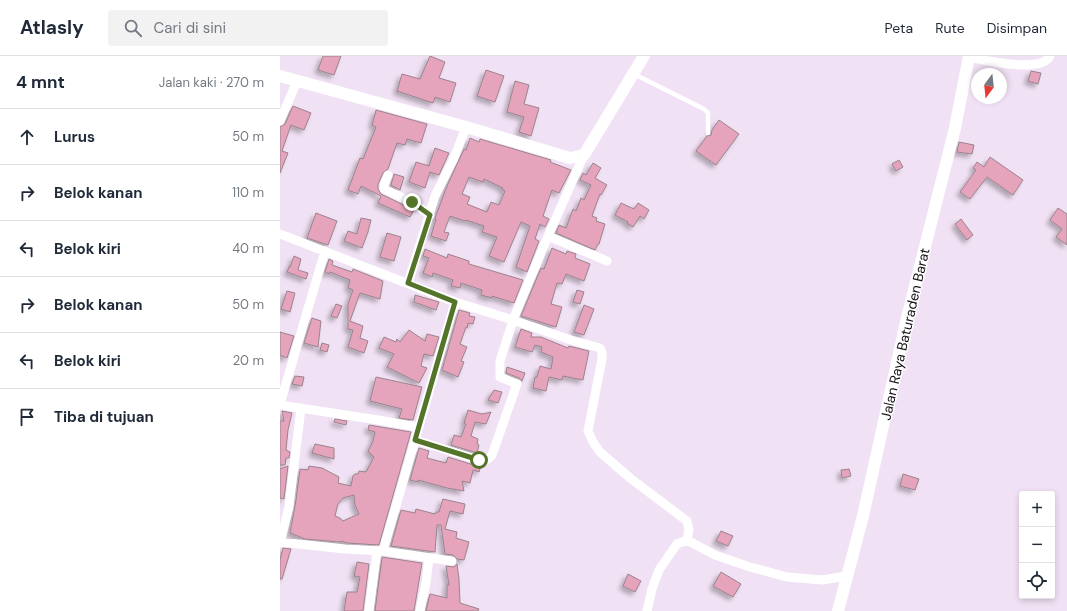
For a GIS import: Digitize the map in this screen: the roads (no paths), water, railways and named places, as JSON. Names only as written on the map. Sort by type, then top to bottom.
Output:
[{"type":"street","points":[[415,440],[479,460],[488,459],[492,455],[517,384],[500,377],[500,361],[513,320],[584,155],[644,56]]},
{"type":"street","points":[[968,57],[1022,65],[1043,62],[1050,56]]},
{"type":"street","name":"Jalan Raya Baturaden Barat","points":[[838,611],[863,516],[906,322],[955,128],[968,57]]},
{"type":"street","points":[[280,76],[466,127],[570,158],[584,155]]},
{"type":"street","points":[[280,121],[297,81]]},
{"type":"street","points":[[408,283],[435,196],[454,158],[466,127]]},
{"type":"street","points":[[388,175],[384,189],[412,202],[430,215]]},
{"type":"street","points":[[280,234],[455,302],[600,348],[602,359],[588,431],[592,442],[600,452],[630,478],[687,521],[689,530],[687,540]]},
{"type":"street","points":[[548,236],[607,261]]},
{"type":"street","points":[[325,251],[280,404],[418,427]]},
{"type":"street","points":[[369,611],[380,551],[405,478],[418,427],[455,302]]},
{"type":"street","points":[[301,408],[289,507],[280,542],[380,551],[452,561]]},
{"type":"street","points":[[647,611],[652,588],[659,570],[677,544],[687,540],[715,555],[750,567],[787,577],[822,580],[847,576]]},
{"type":"street","points":[[420,611],[426,583],[429,558]]},
{"type":"lane","points":[[634,74],[704,109],[708,113],[708,133]]}]
